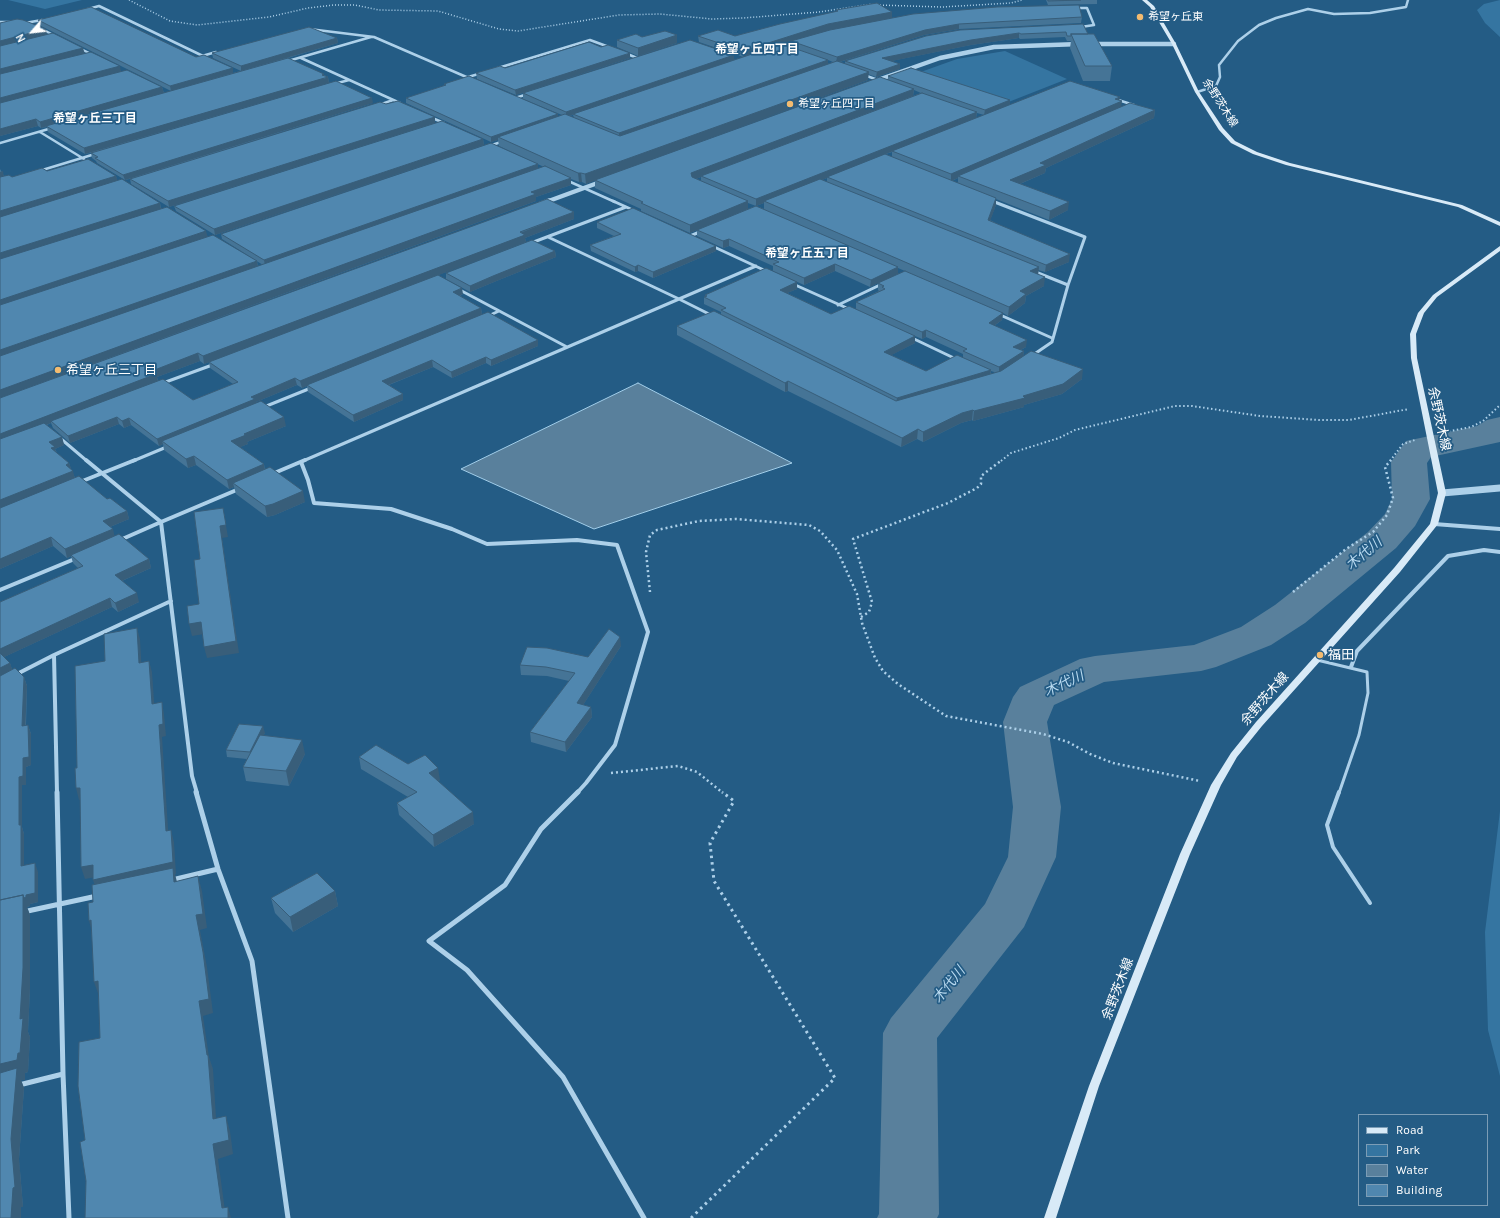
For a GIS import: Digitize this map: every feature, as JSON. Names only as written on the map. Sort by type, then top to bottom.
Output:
[{"type":"main road","name":"余野茨木線","points":[[1144,0],[1152,6],[1174,44],[1197,92],[1221,129],[1233,142],[1256,153],[1296,166],[1460,206],[1490,218],[1500,224]]},
{"type":"main road","name":"余野茨木線","points":[[1050,1218],[1094,1086],[1185,854],[1216,785],[1234,755],[1316,660],[1397,570],[1434,524],[1442,493],[1414,358],[1413,334],[1421,313],[1435,296],[1500,248]]},
{"type":"street","points":[[1197,92],[1216,86],[1220,77],[1219,64],[1238,41],[1259,25],[1308,9],[1334,14],[1370,13],[1406,7],[1408,0]]},
{"type":"street","points":[[83,10],[99,6],[209,59]]},
{"type":"street","points":[[1072,8],[1087,8],[1094,25],[1079,27]]},
{"type":"street","points":[[29,23],[45,19]]},
{"type":"street","points":[[0,22],[16,22]]},
{"type":"street","points":[[23,22],[29,23],[62,39]]},
{"type":"street","points":[[304,28],[374,37],[475,80]]},
{"type":"street","points":[[48,38],[55,36]]},
{"type":"street","points":[[286,62],[374,37]]},
{"type":"street","points":[[491,70],[590,40],[610,48]]},
{"type":"street","points":[[775,49],[802,41]]},
{"type":"street","points":[[870,83],[940,58],[994,47],[1032,44],[1174,44]]},
{"type":"street","points":[[74,45],[98,58]]},
{"type":"street","points":[[782,47],[789,49]]},
{"type":"street","points":[[202,56],[217,52]]},
{"type":"street","points":[[624,53],[638,58],[630,61]]},
{"type":"street","points":[[84,56],[92,54]]},
{"type":"street","points":[[300,58],[401,104]]},
{"type":"street","points":[[468,77],[483,73]]},
{"type":"street","points":[[857,73],[885,83]]},
{"type":"street","points":[[326,86],[349,80]]},
{"type":"street","points":[[515,98],[530,93]]},
{"type":"street","points":[[509,95],[523,101]]},
{"type":"street","points":[[1112,98],[1134,105],[1127,108]]},
{"type":"street","points":[[371,107],[394,100]]},
{"type":"street","points":[[429,116],[450,126]]},
{"type":"street","points":[[436,125],[443,123]]},
{"type":"street","points":[[0,143],[55,128]]},
{"type":"street","points":[[40,132],[89,161]]},
{"type":"street","points":[[484,148],[506,140]]},
{"type":"street","points":[[484,142],[498,148]]},
{"type":"street","points":[[38,171],[98,153]]},
{"type":"street","points":[[565,179],[640,214]]},
{"type":"street","points":[[533,207],[606,180]]},
{"type":"street","points":[[986,198],[1085,237],[1068,285],[1052,342],[1029,358]]},
{"type":"street","points":[[526,245],[626,207]]},
{"type":"street","points":[[690,236],[703,231]]},
{"type":"street","points":[[683,233],[696,239]]},
{"type":"street","points":[[548,237],[714,317]]},
{"type":"street","points":[[710,245],[770,273]]},
{"type":"street","points":[[264,478],[756,266]]},
{"type":"street","points":[[1032,270],[1068,285]]},
{"type":"street","points":[[790,282],[852,311]]},
{"type":"street","points":[[838,304],[885,283]]},
{"type":"street","points":[[453,285],[567,347]]},
{"type":"street","points":[[485,317],[500,311]]},
{"type":"street","points":[[996,313],[1052,338]]},
{"type":"street","points":[[908,337],[957,359]]},
{"type":"street","points":[[158,385],[217,363]]},
{"type":"street","points":[[256,410],[315,386]]},
{"type":"street","points":[[53,432],[162,522],[192,776],[218,870],[252,961],[288,1218]]},
{"type":"street","points":[[73,485],[176,443]]},
{"type":"street","points":[[301,462],[308,480],[314,503],[392,509],[452,529],[487,544],[577,540],[616,545],[648,632],[615,745],[592,775],[541,829],[505,885],[429,941],[467,970],[563,1077],[644,1218]]},
{"type":"street","points":[[118,541],[242,488]]},
{"type":"street","points":[[1442,493],[1500,488]]},
{"type":"street","points":[[1434,524],[1500,530]]},
{"type":"street","points":[[1351,667],[1357,651],[1448,556],[1484,550],[1500,552]]},
{"type":"street","points":[[0,590],[81,556]]},
{"type":"street","points":[[7,679],[54,655],[171,601]]},
{"type":"street","points":[[54,655],[63,1074],[69,1218]]},
{"type":"street","points":[[165,881],[218,870]]},
{"type":"street","points":[[15,914],[104,894]]},
{"type":"street","points":[[14,1086],[63,1074]]},
{"type":"lane","points":[[1316,660],[1351,667],[1367,672],[1368,693],[1359,735],[1327,825],[1333,847],[1370,903]]},
{"type":"path","points":[[129,0],[170,21],[197,25],[269,18],[308,8],[334,5],[354,5],[379,10],[438,11],[499,29],[518,31],[619,15],[660,14],[712,19],[743,18],[819,12],[858,5],[942,6],[1012,3],[1022,0]]},
{"type":"path","points":[[1293,592],[1346,549],[1373,532],[1387,515],[1393,498],[1384,467],[1403,444],[1471,427],[1483,421],[1500,405]]},
{"type":"path","points":[[861,618],[869,612],[872,602],[853,539],[948,503],[977,488],[982,484],[981,476],[1011,453],[1059,438],[1075,430],[1117,421],[1159,408],[1175,406],[1192,406],[1260,416],[1319,420],[1349,420],[1405,409],[1424,409]]},
{"type":"path","points":[[641,615],[650,607],[646,552],[650,535],[657,530],[699,521],[736,520],[809,525],[820,531],[837,550],[857,594],[861,618],[875,658],[883,671],[898,684],[946,716],[1043,734],[1068,742],[1090,754],[1113,763],[1216,785]]},
{"type":"path","points":[[592,775],[678,766],[697,772],[734,801],[710,843],[714,881],[835,1078],[691,1218]]},
{"type":"green space","points":[[8,0],[82,0],[45,9]]},
{"type":"green space","points":[[1500,0],[1500,37],[1485,23],[1477,10],[1484,4]]},
{"type":"green space","points":[[1005,51],[1067,79],[1006,103],[918,73],[957,59]]},
{"type":"green space","points":[[1500,811],[1500,1076],[1488,1030],[1485,932]]},
{"type":"water","points":[[638,383],[792,463],[594,529],[461,469]]},
{"type":"building","points":[[1048,0],[1081,0],[1048,1]]},
{"type":"building","points":[[877,3],[892,12],[828,24],[743,51],[698,36],[718,30],[735,36],[838,11],[836,10]]},
{"type":"building","points":[[1079,5],[1082,17],[959,24],[925,30],[837,57],[791,41],[830,30],[913,14],[997,7]]},
{"type":"building","points":[[91,7],[196,57],[204,55],[233,68],[170,86],[38,20]]},
{"type":"building","points":[[17,19],[46,29],[0,41],[0,23]]},
{"type":"building","points":[[1083,24],[1088,34],[1071,34],[1071,36],[1067,36],[1066,32],[1019,33],[971,40],[882,58],[900,64],[877,72],[845,61],[926,36],[960,30]]},
{"type":"building","points":[[309,27],[337,38],[241,66],[212,53]]},
{"type":"building","points":[[665,31],[677,35],[638,48],[617,40],[636,34],[642,37]]},
{"type":"building","points":[[53,33],[83,48],[0,69],[0,46]]},
{"type":"building","points":[[1071,34],[1094,34],[1112,66],[1085,66]]},
{"type":"building","points":[[690,40],[734,55],[566,112],[523,93]]},
{"type":"building","points":[[589,42],[601,47],[608,45],[630,53],[515,90],[476,73],[500,66],[505,68]]},
{"type":"building","points":[[782,44],[828,60],[619,133],[573,114]]},
{"type":"building","points":[[91,52],[120,66],[0,98],[0,74]]},
{"type":"building","points":[[288,58],[328,77],[84,148],[46,126]]},
{"type":"building","points":[[837,61],[869,72],[585,174],[578,173],[498,137],[565,114],[620,136]]},
{"type":"building","points":[[911,68],[1010,100],[985,110],[888,76]]},
{"type":"building","points":[[127,70],[162,87],[40,122],[36,119],[0,129],[0,103]]},
{"type":"building","points":[[469,76],[558,114],[491,137],[406,98]]},
{"type":"building","points":[[880,77],[914,89],[691,173],[692,177],[748,201],[690,225],[595,180]]},
{"type":"building","points":[[336,81],[372,98],[123,175],[95,158],[98,157],[91,153]]},
{"type":"building","points":[[1070,81],[1120,97],[1115,99],[1122,101],[951,174],[892,151]]},
{"type":"building","points":[[922,93],[977,112],[756,199],[701,176]]},
{"type":"building","points":[[398,101],[435,117],[168,201],[130,179],[380,102],[386,104]]},
{"type":"building","points":[[1130,103],[1155,110],[1040,163],[1046,165],[1010,180],[1069,202],[1050,211],[958,176]]},
{"type":"building","points":[[442,121],[483,139],[214,229],[174,206]]},
{"type":"building","points":[[491,143],[538,164],[264,260],[221,234]]},
{"type":"building","points":[[885,154],[996,198],[988,220],[1070,254],[1046,265],[827,177]]},
{"type":"building","points":[[88,159],[116,176],[0,211],[0,177],[9,175],[12,177],[42,168],[47,171]]},
{"type":"building","points":[[545,166],[571,178],[531,192],[536,194],[0,390],[0,356]]},
{"type":"building","points":[[122,179],[160,203],[0,253],[0,217]]},
{"type":"building","points":[[820,179],[1039,267],[1030,271],[1045,277],[1020,291],[1026,294],[1009,307],[764,201]]},
{"type":"building","points":[[547,199],[574,212],[520,232],[525,235],[203,356],[198,353],[152,371],[156,374],[0,434],[0,398]]},
{"type":"building","points":[[756,206],[898,267],[871,280],[835,264],[804,278],[773,264],[779,262],[729,239],[723,241],[697,230]]},
{"type":"building","points":[[167,207],[206,231],[0,300],[0,259]]},
{"type":"building","points":[[633,208],[716,246],[653,272],[638,265],[635,267],[590,245],[621,234],[597,222]]},
{"type":"building","points":[[213,235],[257,261],[0,350],[0,305]]},
{"type":"building","points":[[532,240],[555,251],[470,286],[446,273]]},
{"type":"building","points":[[766,268],[797,282],[780,290],[831,314],[849,306],[915,336],[884,352],[926,371],[957,355],[991,370],[897,398],[721,310],[726,308],[704,297],[707,296],[705,295]]},
{"type":"building","points":[[905,271],[1003,313],[989,323],[1027,340],[1013,347],[1024,351],[999,367],[963,351],[967,349],[926,330],[922,332],[856,302],[885,289],[882,287],[884,286],[878,283]]},
{"type":"building","points":[[438,275],[462,288],[453,292],[481,308],[300,381],[295,378],[251,397],[255,399],[157,439],[129,418],[122,421],[117,417],[68,436],[51,421],[163,379],[193,400],[238,382],[209,362]]},
{"type":"building","points":[[714,311],[896,401],[1001,371],[1031,351],[1083,369],[1063,384],[1023,396],[1025,398],[962,413],[923,432],[918,429],[902,438],[788,381],[785,383],[677,326]]},
{"type":"building","points":[[488,312],[538,340],[491,360],[486,357],[451,372],[432,360],[382,381],[403,394],[353,415],[307,385]]},
{"type":"building","points":[[261,401],[284,417],[231,441],[264,464],[227,480],[194,456],[186,459],[162,441]]},
{"type":"building","points":[[44,423],[62,437],[49,442],[55,447],[51,448],[69,463],[66,465],[73,471],[0,500],[0,439]]},
{"type":"building","points":[[270,467],[303,491],[265,506],[233,483]]},
{"type":"building","points":[[79,476],[107,499],[110,498],[127,511],[103,521],[113,529],[65,549],[51,537],[0,559],[0,508]]},
{"type":"building","points":[[223,508],[226,525],[220,526],[236,641],[204,647],[201,622],[189,624],[187,606],[199,604],[194,560],[200,559],[194,512]]},
{"type":"building","points":[[119,534],[149,559],[115,575],[137,593],[115,603],[110,598],[0,649],[0,602],[83,566],[71,555]]},
{"type":"building","points":[[137,628],[139,663],[149,661],[152,704],[162,702],[163,724],[159,725],[166,831],[171,830],[173,862],[93,880],[93,865],[81,867],[80,788],[76,788],[75,768],[77,768],[75,666],[105,661],[104,634]]},
{"type":"building","points":[[609,629],[620,637],[577,703],[591,707],[565,742],[530,732],[575,673],[546,667],[520,665],[527,647],[547,648],[588,657]]},
{"type":"building","points":[[0,653],[10,663],[0,668]]},
{"type":"building","points":[[15,668],[24,677],[22,726],[28,725],[29,757],[23,758],[23,776],[19,777],[21,866],[35,863],[35,893],[26,895],[24,898],[23,895],[0,900],[0,676]]},
{"type":"building","points":[[239,724],[263,726],[250,752],[226,750]]},
{"type":"building","points":[[260,735],[302,740],[286,771],[243,767]]},
{"type":"building","points":[[376,745],[408,764],[425,755],[438,768],[429,773],[473,812],[433,835],[397,803],[417,792],[359,757]]},
{"type":"building","points":[[173,868],[174,882],[198,876],[203,914],[196,915],[203,952],[209,999],[199,1001],[208,1055],[213,1119],[226,1116],[229,1140],[213,1144],[222,1208],[228,1207],[228,1218],[85,1218],[86,1181],[80,1142],[85,1140],[78,1086],[79,1042],[100,1038],[98,981],[94,982],[91,920],[89,921],[88,903],[93,902],[92,885]]},
{"type":"building","points":[[317,873],[335,891],[290,917],[271,898]]},
{"type":"building","points":[[23,895],[23,968],[20,1019],[23,1018],[20,1053],[18,1053],[17,1060],[0,1064],[0,900]]},
{"type":"building","points":[[17,1068],[11,1139],[15,1187],[13,1188],[11,1218],[0,1218],[0,1073]]},
{"type":"waterway","name":"木代川","points":[[907,1218],[909,1214],[910,1033],[1006,914],[1032,857],[1037,807],[1025,722],[1035,697],[1095,669],[1201,658],[1256,636],[1290,614],[1382,540],[1402,518],[1411,499],[1409,462],[1419,449],[1488,434],[1500,428]]},
{"type":"place","name":"希望ヶ丘東","points":[[1140,17]]},
{"type":"place","name":"希望ヶ丘四丁目","points":[[790,104]]},
{"type":"place","name":"希望ヶ丘三丁目","points":[[58,370]]},
{"type":"place","name":"福田","points":[[1320,655]]},
{"type":"district","name":"希望ヶ丘四丁目","points":[[757,50]]},
{"type":"district","name":"希望ヶ丘三丁目","points":[[95,119]]},
{"type":"district","name":"希望ヶ丘五丁目","points":[[807,254]]}]
